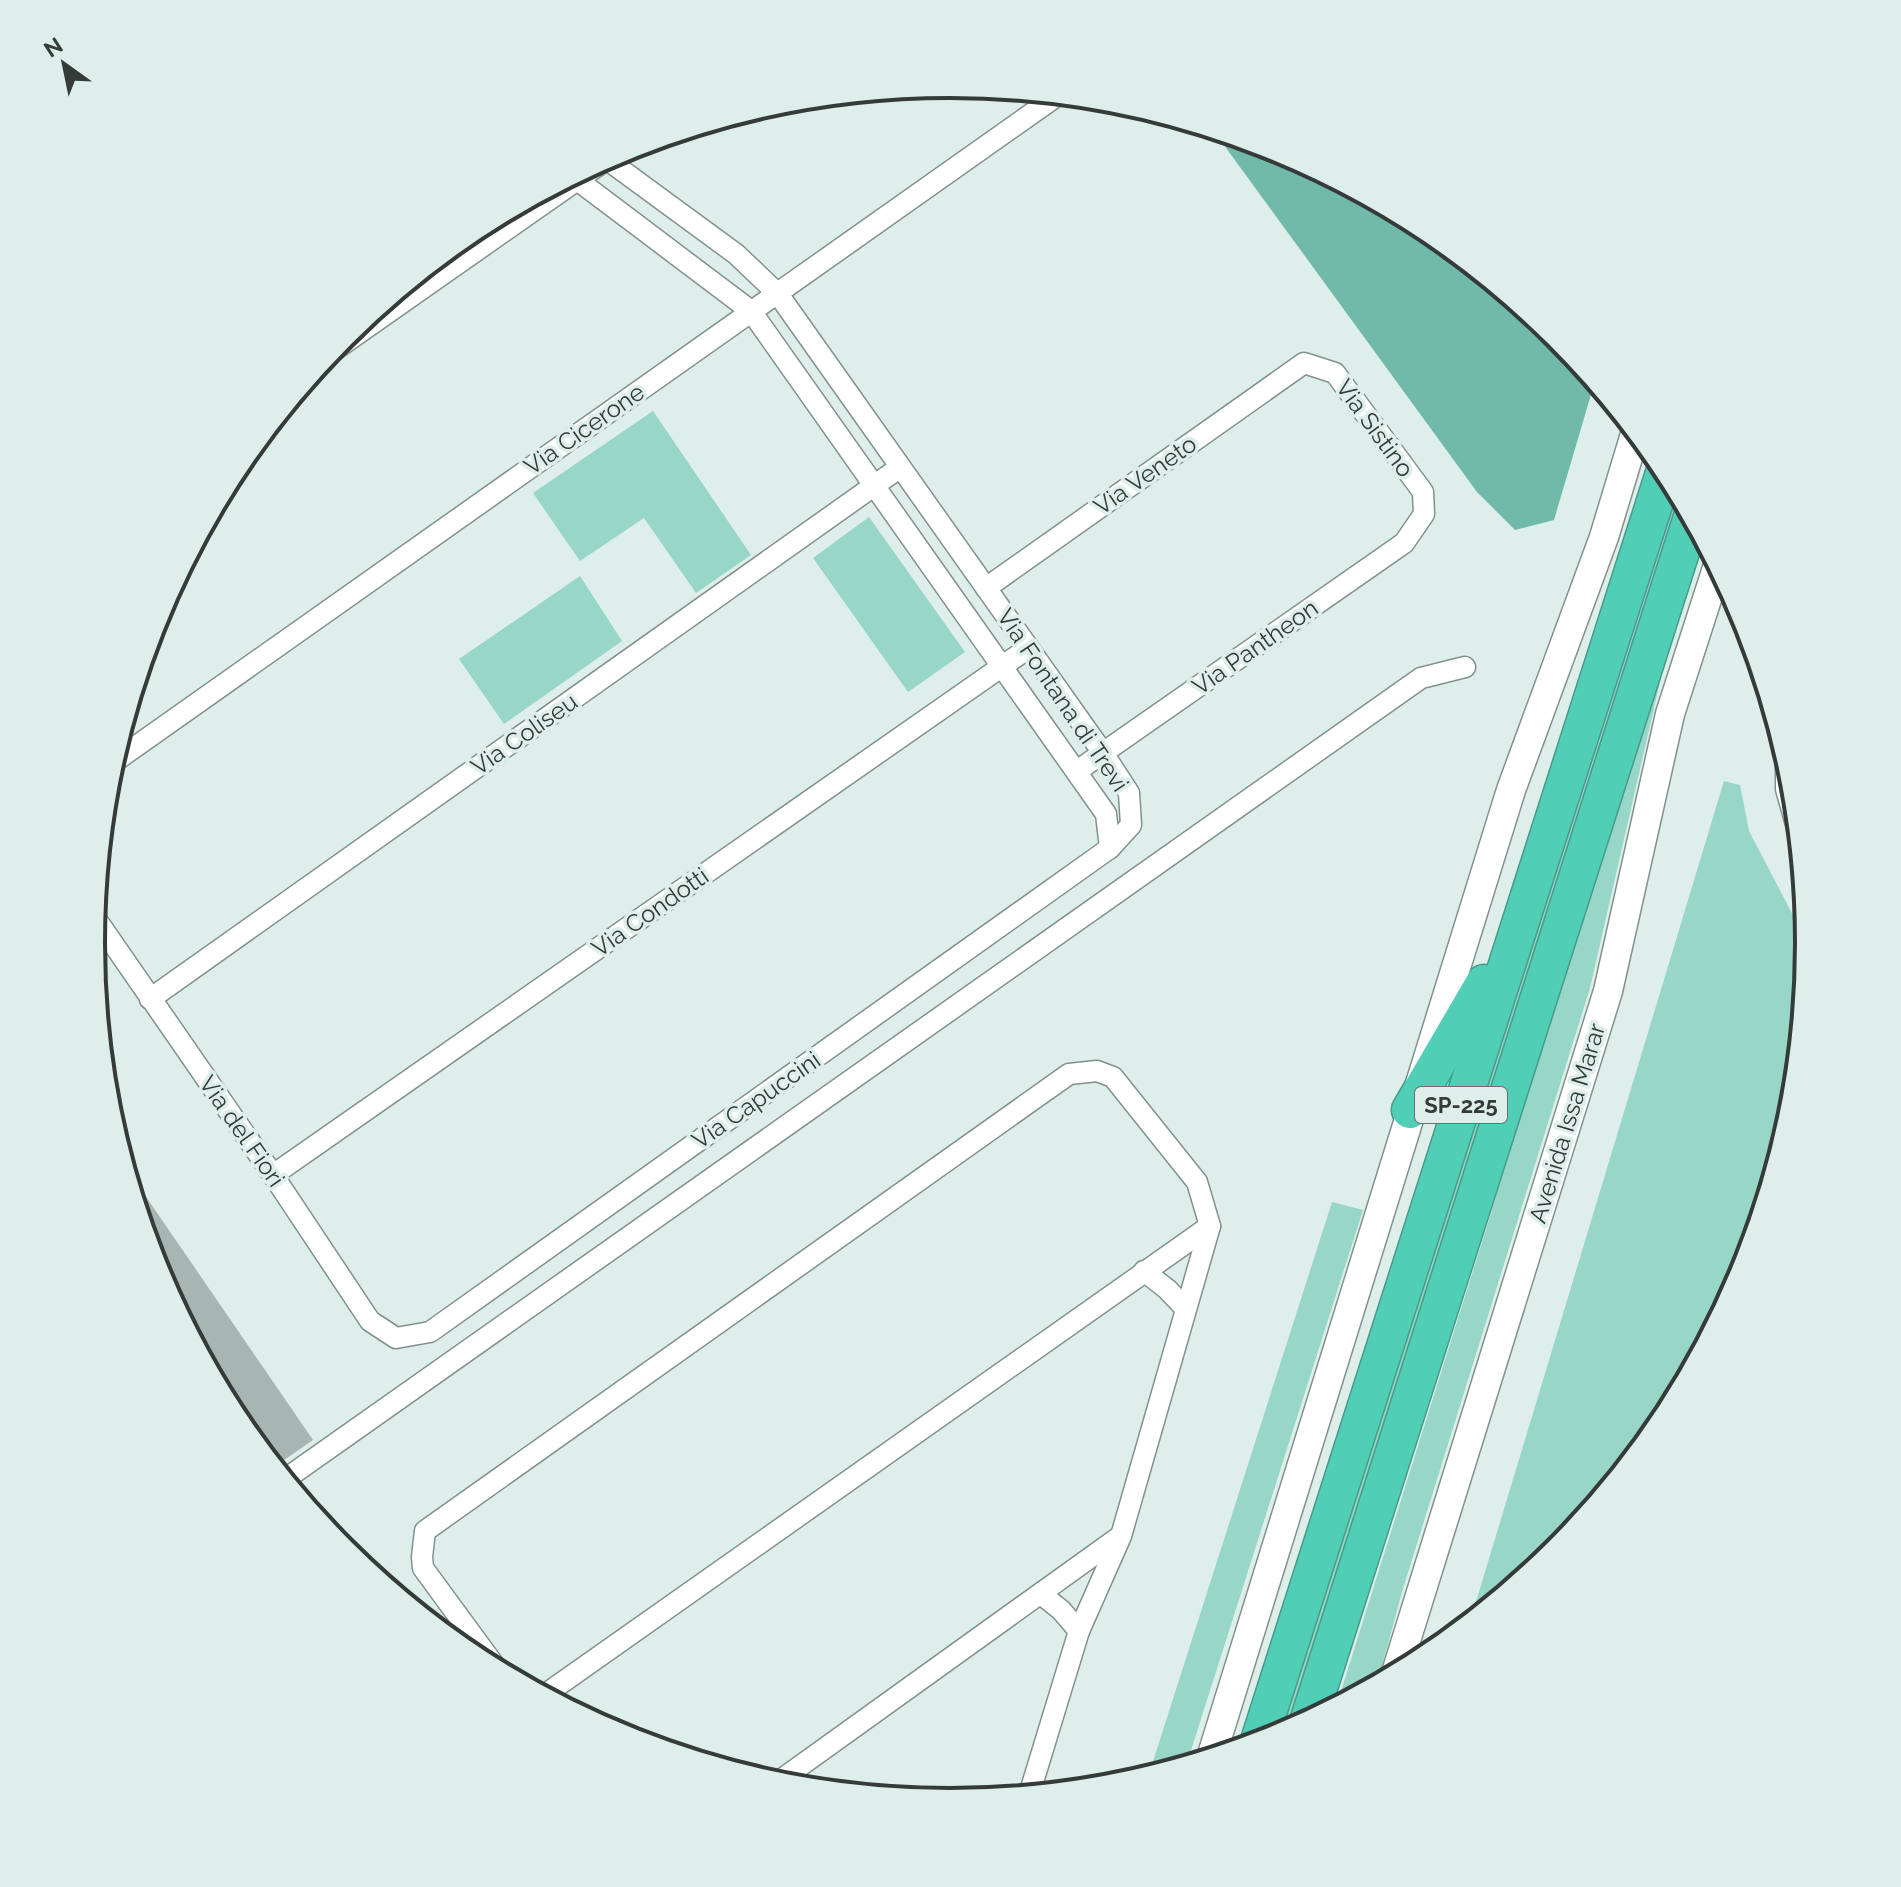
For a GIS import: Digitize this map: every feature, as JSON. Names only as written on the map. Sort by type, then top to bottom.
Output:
[{"type":"highway","name":"SP-225","points":[[1263,1729],[1660,484]]},
{"type":"highway","name":"SP-225","points":[[1313,1707],[1688,530]]},
{"type":"highway","points":[[1410,1110],[1518,926]]},
{"type":"highway","points":[[1330,1699],[1345,1608]]},
{"type":"street","name":"Via Cicerone","points":[[127,752],[1046,104]]},
{"type":"street","name":"Via Fontana di Trevi","points":[[621,165],[736,254],[778,294],[1129,793],[1131,825],[1110,848]]},
{"type":"street","name":"Via Fontana di Trevi","points":[[582,183],[751,311],[1106,814],[1110,848]]},
{"type":"street","points":[[393,308],[531,209]]},
{"type":"street","name":"Via Sistino","points":[[1304,363],[1335,373],[1423,492],[1424,514]]},
{"type":"street","name":"Via Veneto","points":[[986,588],[1304,363]]},
{"type":"street","points":[[1215,1746],[1511,790],[1604,537],[1632,444]]},
{"type":"street","name":"Via Coliseu","points":[[150,999],[899,468]]},
{"type":"street","name":"Via Pantheon","points":[[1077,771],[1404,543],[1424,514]]},
{"type":"street","name":"Avenida Issa Marar","points":[[1400,1659],[1608,991],[1670,714],[1713,579]]},
{"type":"street","name":"Via Condotti","points":[[273,1175],[1027,649]]},
{"type":"street","points":[[293,1474],[1421,678],[1465,667]]},
{"type":"street","name":"Via Capuccini","points":[[396,1338],[430,1332],[1110,848]]},
{"type":"street","name":"Via del Fiori","points":[[105,933],[370,1321],[396,1338]]},
{"type":"street","points":[[481,1647],[423,1568],[425,1531],[1069,1074],[1097,1071],[1113,1077],[1197,1182],[1210,1226],[1121,1536],[1079,1631],[1032,1785]]},
{"type":"street","points":[[553,1689],[1210,1226]]},
{"type":"street","points":[[1144,1271],[1185,1308]]},
{"type":"street","points":[[790,1774],[1121,1536]]},
{"type":"street","points":[[1041,1594],[1061,1610],[1079,1631]]},
{"type":"green space","points":[[1223,143],[1324,185],[1420,240],[1508,308],[1592,393],[1554,520],[1515,530],[1477,492]]},
{"type":"green space","points":[[653,411],[751,555],[696,593],[644,518],[580,561],[533,493]]},
{"type":"green space","points":[[1668,496],[1681,518],[1298,1714],[1277,1724]]},
{"type":"green space","points":[[869,517],[965,652],[908,692],[813,558]]},
{"type":"green space","points":[[580,576],[622,641],[504,724],[459,659]]},
{"type":"green space","points":[[1662,673],[1590,988],[1402,1592],[1381,1671],[1340,1693],[1489,1220],[1564,968]]},
{"type":"green space","points":[[1724,781],[1740,785],[1749,831],[1795,919],[1796,944],[1789,1054],[1780,1108],[1751,1215],[1709,1317],[1654,1413],[1586,1501],[1508,1579],[1475,1606]]},
{"type":"green space","points":[[1332,1202],[1363,1210],[1190,1754],[1152,1764]]},
{"type":"building","points":[[143,1193],[313,1440],[283,1461],[247,1413],[192,1317],[169,1267]]}]
